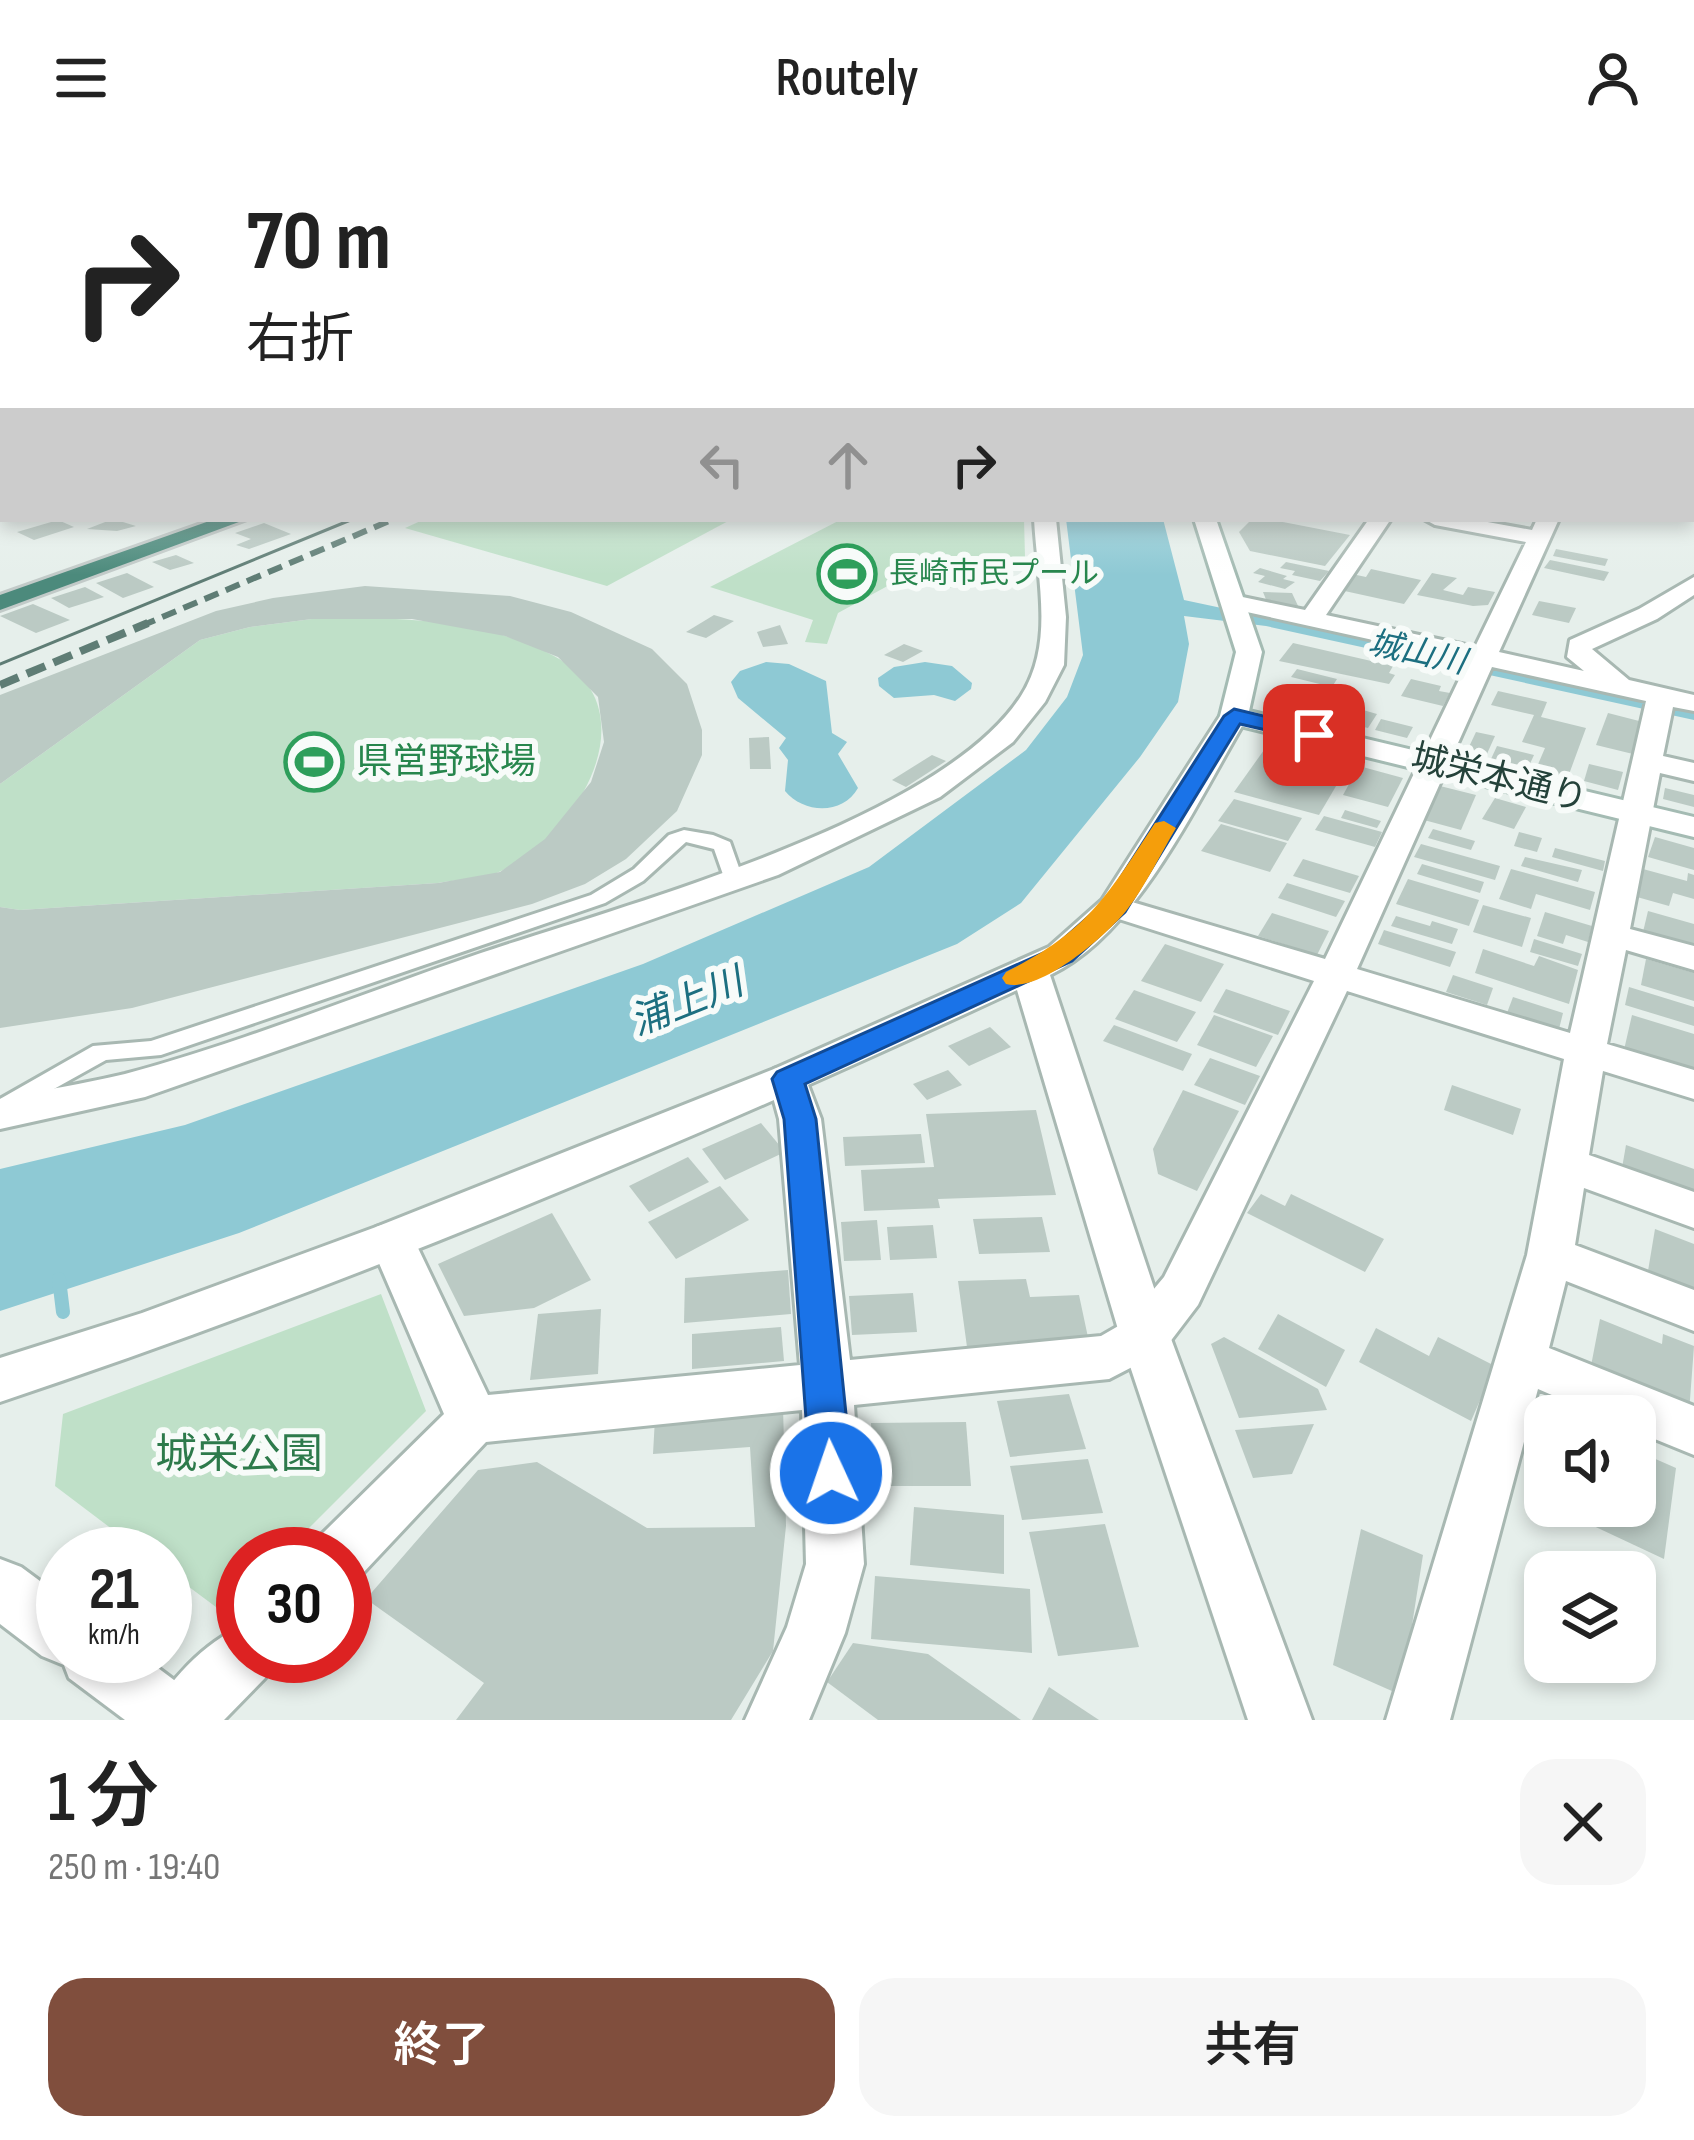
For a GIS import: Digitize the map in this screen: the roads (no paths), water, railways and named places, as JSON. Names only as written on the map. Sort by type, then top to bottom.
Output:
[{"type":"highway","points":[[0,590],[195,522]]},
{"type":"highway","points":[[0,603],[228,522]]},
{"type":"street","points":[[0,1112],[130,1087],[734,879],[853,832],[977,758],[1007,734],[1053,662],[1045,522]]},
{"type":"street","points":[[0,1380],[147,1332],[392,1240],[788,1079],[1062,955],[1115,907],[1234,716],[1249,652],[1206,522]]},
{"type":"street","points":[[1309,622],[1378,522]]},
{"type":"street","points":[[368,1527],[472,1420],[1108,1357],[1145,1336],[1180,1291],[1336,974],[1544,528],[1471,522]]},
{"type":"street","points":[[1694,584],[1648,614],[1579,645],[1580,657],[1674,717],[1694,772]]},
{"type":"street","points":[[1235,614],[1309,622],[1674,717]]},
{"type":"street","points":[[1235,614],[1479,668]]},
{"type":"street","name":"城栄本通り","points":[[1234,716],[1694,827]]},
{"type":"street","points":[[1418,1720],[1550,1255],[1586,1052],[1638,813],[1674,717]]},
{"type":"street","points":[[1115,907],[1694,1085]]},
{"type":"street","points":[[1611,935],[1694,958]]},
{"type":"street","points":[[1030,972],[1145,1336],[1280,1720]]},
{"type":"street","points":[[777,1720],[815,1633],[835,1564],[826,1382],[800,1119],[788,1079]]},
{"type":"street","points":[[1566,1164],[1694,1210]]},
{"type":"street","points":[[392,1240],[472,1420]]},
{"type":"street","points":[[1550,1255],[1694,1311]]},
{"type":"street","points":[[1523,1360],[1694,1431]]},
{"type":"street","points":[[0,1588],[36,1615]]},
{"type":"street","points":[[128,1683],[178,1720],[216,1683]]},
{"type":"lane","points":[[0,1112],[101,1052],[153,1049],[598,898],[641,873],[655,853],[677,837],[696,833],[723,846],[734,879]]},
{"type":"water","points":[[1066,522],[1164,522],[1184,600],[1694,709],[1694,720],[1266,626],[1184,616],[1189,644],[1178,702],[1140,757],[1021,903],[957,944],[239,1233],[0,1311],[0,1169],[185,1125],[643,964],[869,867],[1026,750],[1067,697],[1083,655]]},
{"type":"water","points":[[766,662],[789,664],[826,681],[832,733],[847,742],[838,754],[858,788],[843,803],[812,807],[785,791],[788,760],[779,748],[786,738],[738,698],[731,682],[740,671]]},
{"type":"water","points":[[925,662],[952,666],[972,683],[971,689],[955,701],[934,695],[894,698],[879,686],[878,678],[894,667]]},
{"type":"waterway","points":[[59,1279],[63,1312]]},
{"type":"tram line","points":[[0,664],[346,522]]},
{"type":"railway","points":[[141,626],[387,522]]},
{"type":"railway","points":[[0,685],[148,623]]},
{"type":"place","name":"長崎市民プール","points":[[847,574]]},
{"type":"place","name":"県営野球場","points":[[314,762]]},
{"type":"water label","name":"城山川","points":[[1417,653]]},
{"type":"water label","name":"浦上川","points":[[687,1003]]},
{"type":"park label","name":"城栄公園","points":[[239,1455]]}]
